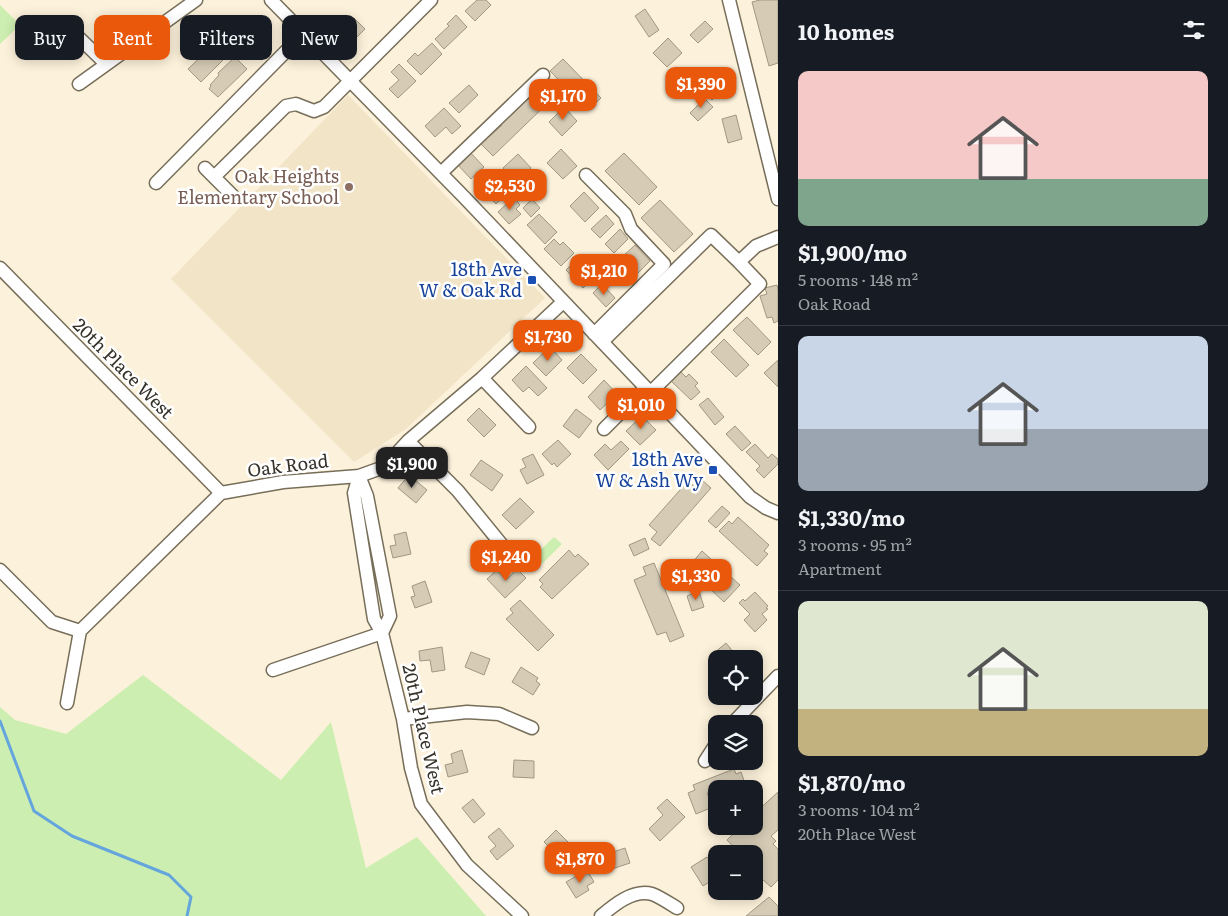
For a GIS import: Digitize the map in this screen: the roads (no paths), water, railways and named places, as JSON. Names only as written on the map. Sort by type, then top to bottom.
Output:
[{"type":"street","points":[[79,84],[196,0]]},
{"type":"street","points":[[271,0],[285,15]]},
{"type":"street","points":[[233,196],[210,173],[286,106],[296,104],[308,109],[318,110],[431,0]]},
{"type":"street","points":[[729,0],[778,199]]},
{"type":"street","points":[[84,43],[106,64]]},
{"type":"street","points":[[156,183],[282,55]]},
{"type":"street","points":[[328,60],[441,173],[750,497],[761,505],[777,511]]},
{"type":"street","points":[[441,173],[543,75]]},
{"type":"street","points":[[586,174],[625,214],[631,229],[664,264],[598,338]]},
{"type":"street","points":[[598,338],[711,235],[760,284],[604,429]]},
{"type":"street","points":[[739,262],[756,246],[778,237]]},
{"type":"street","name":"20th Place West","points":[[0,268],[221,493]]},
{"type":"street","name":"Oak Road","points":[[221,493],[283,482],[359,476],[384,467],[408,442],[482,378],[563,302]]},
{"type":"street","points":[[482,378],[530,427]]},
{"type":"street","points":[[408,442],[458,490],[515,561]]},
{"type":"street","name":"20th Place West","points":[[359,476],[354,493],[374,620],[382,633],[403,719],[411,768],[421,804],[467,865],[522,916]]},
{"type":"street","points":[[68,703],[80,632],[221,493]]},
{"type":"street","points":[[0,570],[52,622],[80,632]]},
{"type":"street","points":[[273,670],[382,633]]},
{"type":"street","points":[[741,715],[778,676]]},
{"type":"street","points":[[403,719],[467,712],[499,714],[532,728]]},
{"type":"street","points":[[705,761],[708,756]]},
{"type":"street","points":[[601,916],[613,906],[634,894],[650,894],[676,908]]},
{"type":"waterway","points":[[0,721],[34,811],[72,836],[169,875],[191,897],[187,916]]},
{"type":"place","name":"Oak Heights Elementary School","points":[[349,187]]},
{"type":"place","name":"18th Ave W & Oak Rd","points":[[532,280]]},
{"type":"place","name":"18th Ave W & Ash Wy","points":[[713,470]]}]
